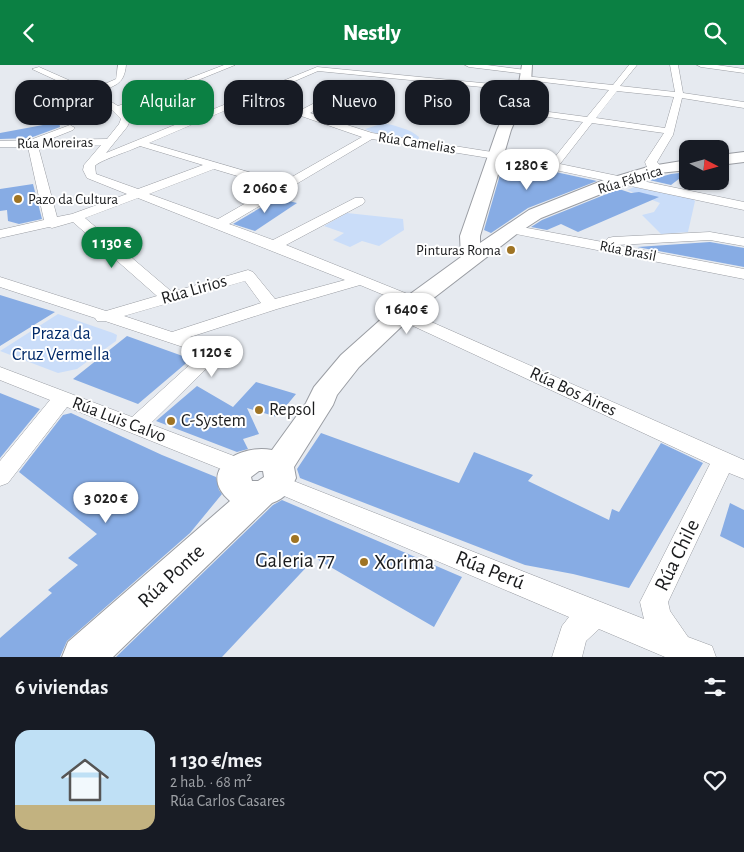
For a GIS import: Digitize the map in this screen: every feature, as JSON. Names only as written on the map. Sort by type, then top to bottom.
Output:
[{"type":"street","points":[[112,83],[121,76],[122,65]]},
{"type":"street","points":[[118,109],[232,65]]},
{"type":"street","points":[[348,65],[525,77],[679,95],[744,105]]},
{"type":"street","points":[[469,65],[525,77]]},
{"type":"street","points":[[554,165],[633,65]]},
{"type":"street","points":[[657,169],[652,166],[651,162],[669,131],[679,95],[674,65]]},
{"type":"street","points":[[700,65],[744,71]]},
{"type":"street","points":[[36,69],[65,80]]},
{"type":"street","points":[[293,80],[317,69],[525,77]]},
{"type":"street","points":[[731,103],[744,112]]},
{"type":"street","points":[[97,157],[126,119],[124,114],[112,106]]},
{"type":"street","points":[[304,112],[313,107]]},
{"type":"street","points":[[97,157],[108,156],[224,109]]},
{"type":"street","name":"Rúa Camelias","points":[[304,112],[370,136],[554,165],[744,206]]},
{"type":"street","points":[[549,115],[669,131]]},
{"type":"street","points":[[470,249],[496,155],[508,125]]},
{"type":"street","points":[[52,223],[32,143],[70,127]]},
{"type":"street","points":[[219,224],[370,136]]},
{"type":"street","name":"Rúa Moreiras","points":[[0,144],[110,142]]},
{"type":"street","points":[[139,143],[284,186]]},
{"type":"street","name":"Rúa Bos Aires","points":[[97,157],[90,165],[89,171],[91,176],[274,245],[358,281],[408,308],[734,466]]},
{"type":"street","points":[[729,159],[744,157]]},
{"type":"street","points":[[0,234],[76,217],[214,165]]},
{"type":"street","name":"Rúa Fábrica","points":[[470,249],[478,244],[491,244],[535,214],[622,180],[657,169],[679,166]]},
{"type":"street","points":[[274,245],[359,201]]},
{"type":"street","points":[[76,217],[168,297]]},
{"type":"street","name":"Rúa Brasil","points":[[511,229],[744,274]]},
{"type":"street","points":[[588,243],[710,236],[744,242]]},
{"type":"street","name":"Rúa Ponte","points":[[83,657],[263,474],[350,361],[470,249]]},
{"type":"street","name":"Rúa Lirios","points":[[103,317],[248,275],[271,305]]},
{"type":"street","points":[[170,338],[271,305],[358,281]]},
{"type":"street","points":[[0,282],[199,347],[206,360],[134,426]]},
{"type":"street","name":"Rúa Luis Calvo","points":[[4,379],[63,398],[263,474]]},
{"type":"street","points":[[0,477],[63,398]]},
{"type":"street","name":"Rúa Chile","points":[[690,652],[657,616],[654,602],[734,466]]},
{"type":"street","name":"Rúa Perú","points":[[263,474],[690,652]]},
{"type":"street","points":[[567,657],[570,638],[579,625],[598,615]]},
{"type":"green space","points":[[378,125],[392,125],[403,128],[419,137],[418,141],[377,134],[365,129]]},
{"type":"green space","points":[[634,187],[692,198],[695,201],[688,232],[661,234],[642,215],[654,212],[660,203],[627,190]]},
{"type":"green space","points":[[347,213],[403,219],[404,230],[379,246],[362,241],[350,247],[333,240],[344,233],[324,226]]},
{"type":"green space","name":"Praza da Cruz Vermella","points":[[58,314],[113,333],[117,335],[116,341],[77,369],[58,373],[0,351]]},
{"type":"building","points":[[43,125],[60,125],[60,127],[30,138],[0,139],[0,133]]},
{"type":"building","points":[[504,161],[597,181],[528,208],[491,233],[484,230]]},
{"type":"building","points":[[679,173],[679,179],[671,185],[649,180]]},
{"type":"building","name":"Pazo da Cultura","points":[[33,184],[42,219],[19,224],[8,221],[7,210],[0,211],[0,189]]},
{"type":"building","points":[[619,189],[631,193],[639,192],[659,197],[578,232],[561,224],[547,230],[531,227],[542,220]]},
{"type":"building","points":[[277,198],[297,203],[255,231],[233,224]]},
{"type":"building","points":[[710,242],[744,248],[744,267],[637,247]]},
{"type":"building","points":[[0,295],[55,312],[0,346]]},
{"type":"building","points":[[127,336],[191,359],[138,404],[73,379]]},
{"type":"building","points":[[256,382],[296,394],[277,417],[247,408],[259,434],[243,439],[248,449],[237,452],[156,421],[197,386],[233,407]]},
{"type":"building","points":[[0,393],[40,409],[0,458]]},
{"type":"building","points":[[71,413],[162,455],[216,477],[222,494],[190,533],[67,641],[60,657],[0,657],[0,638],[52,593],[48,590],[78,565],[68,558],[97,534],[19,472],[63,415]]},
{"type":"building","points":[[321,433],[459,483],[474,452],[533,475],[528,481],[609,520],[612,509],[619,512],[661,443],[703,463],[629,588],[573,574],[525,565],[300,478],[297,469]]},
{"type":"building","points":[[282,500],[462,577],[434,627],[315,558],[222,657],[116,657],[273,505]]},
{"type":"building","points":[[730,503],[744,510],[744,548],[720,536]]},
{"type":"place","name":"Pazo da Cultura","points":[[18,199]]},
{"type":"place","name":"Pinturas Roma","points":[[511,250]]},
{"type":"place","name":"Repsol","points":[[259,410]]},
{"type":"place","name":"C-System","points":[[171,421]]},
{"type":"place","name":"Galeria 77","points":[[295,539]]},
{"type":"place","name":"Xorima","points":[[364,562]]}]
